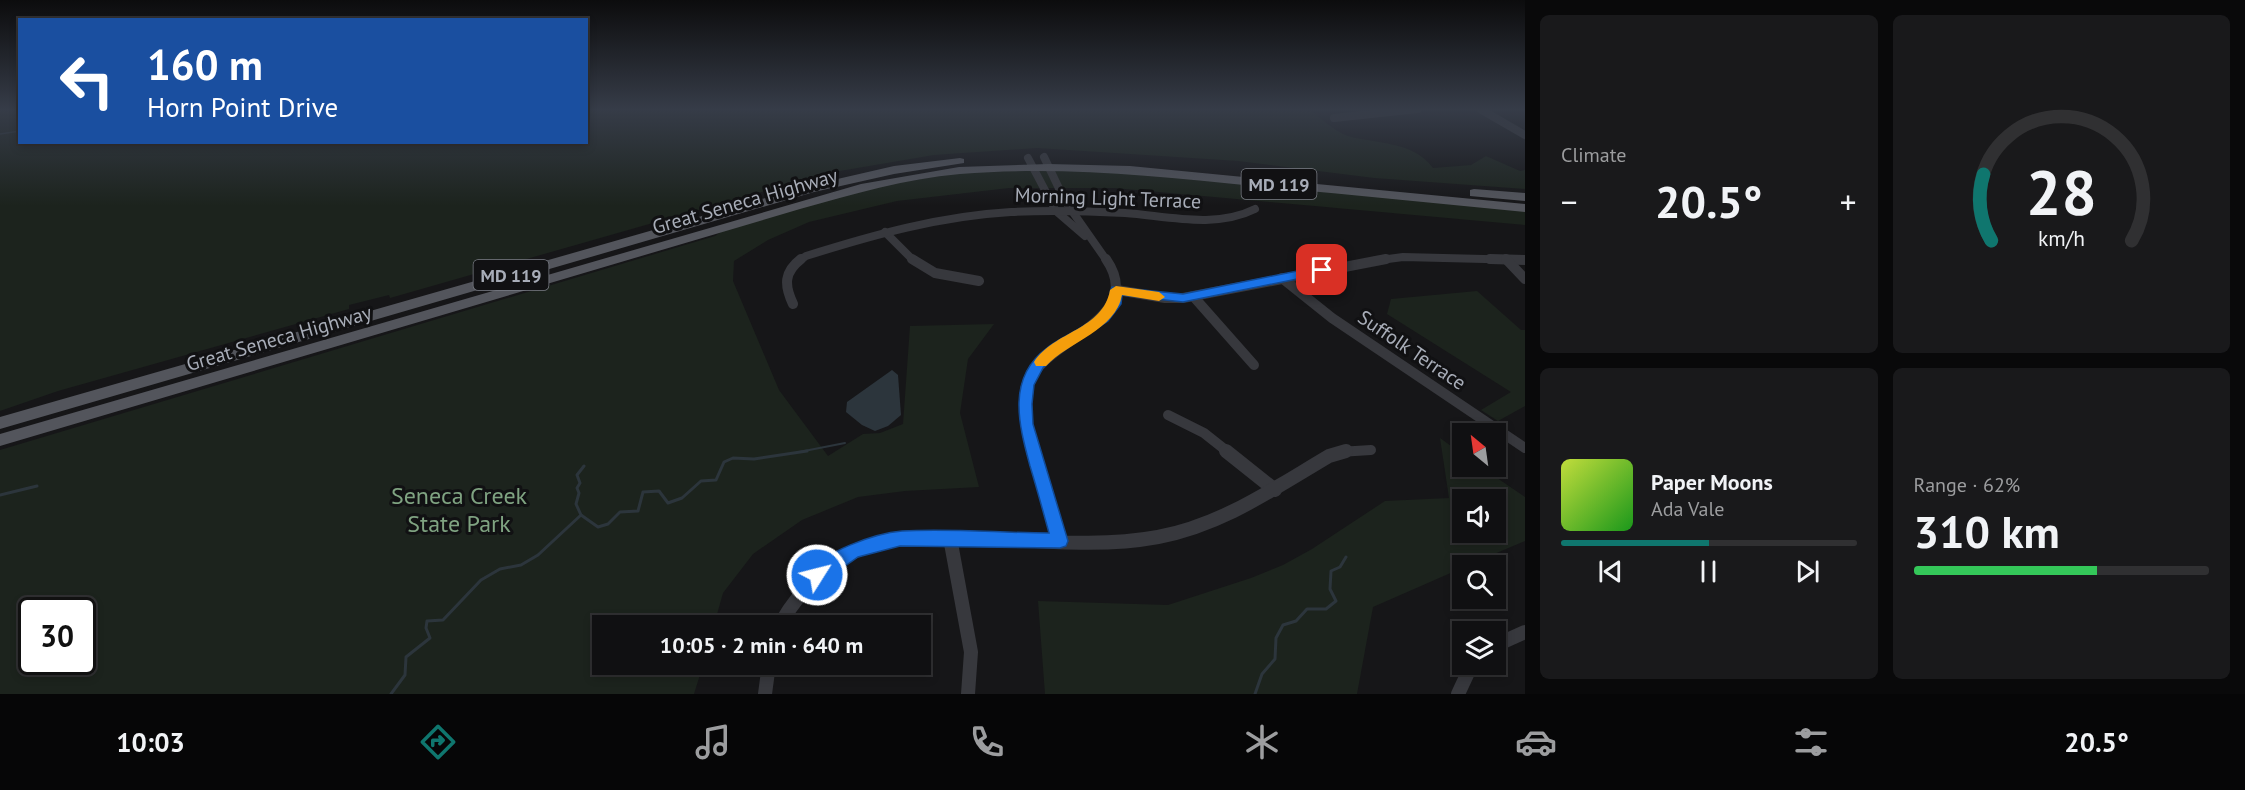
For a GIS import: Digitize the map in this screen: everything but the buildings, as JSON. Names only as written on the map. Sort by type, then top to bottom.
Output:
[{"type":"main road","name":"Great Seneca Highway","points":[[0,440],[839,194],[892,181],[1031,162]]},
{"type":"main road","name":"Great Seneca Highway","points":[[0,423],[845,180],[926,165],[1031,162],[1170,164],[1525,197]]},
{"type":"main road","name":"Great Seneca Highway","points":[[1046,162],[1525,208]]},
{"type":"street","points":[[1031,162],[1056,211],[1095,244]]},
{"type":"street","points":[[1046,162],[1072,211],[1106,257],[1115,276],[1116,290],[1114,304],[1104,318],[1050,352],[1038,365],[1027,385],[1024,404],[1026,424],[1060,541]]},
{"type":"street","name":"Morning Light Terrace","points":[[793,304],[785,284],[786,275],[795,262],[806,256],[885,232],[975,215],[1072,211],[1212,219],[1245,215],[1255,209]]},
{"type":"street","points":[[885,232],[911,260],[924,269],[945,276],[979,281]]},
{"type":"street","points":[[1116,290],[1165,298],[1193,296],[1362,262],[1403,257],[1525,260]]},
{"type":"street","points":[[1506,259],[1525,279]]},
{"type":"street","name":"Suffolk Terrace","points":[[1282,278],[1332,318],[1525,448]]},
{"type":"street","points":[[1193,296],[1254,366]]},
{"type":"street","points":[[1168,415],[1204,433],[1275,490]]},
{"type":"street","points":[[784,615],[809,584],[832,563],[854,551],[900,538],[1133,540],[1182,532],[1230,515],[1339,452],[1371,450]]},
{"type":"street","points":[[950,538],[971,652],[968,694]]},
{"type":"street","points":[[1506,641],[1525,632]]},
{"type":"street","points":[[765,694],[768,675]]},
{"type":"street","points":[[1458,694],[1467,675]]},
{"type":"green space","points":[[0,141],[18,141],[18,144],[588,144],[588,141],[1373,141],[1405,148],[1425,159],[1433,168],[1471,165],[1486,156],[1520,171],[1525,170],[1525,189],[1374,178],[1238,161],[1037,148],[934,155],[828,173],[390,298],[389,295],[349,305],[349,309],[58,391],[0,411]]},
{"type":"green space","name":"Seneca Creek State Park","points":[[1064,167],[1525,207],[1525,225],[1114,188],[1009,188],[897,201],[809,222],[768,240],[734,261],[733,281],[779,390],[828,456],[863,434],[880,433],[903,424],[910,326],[994,324],[968,359],[960,413],[979,487],[905,491],[858,497],[802,520],[753,554],[723,593],[717,615],[592,615],[592,675],[700,675],[694,694],[0,694],[0,450],[715,236],[733,224],[851,191],[968,171]]},
{"type":"green space","points":[[1477,291],[1521,330],[1525,330],[1525,406],[1498,421],[1481,410],[1511,392],[1387,314],[1391,299]]},
{"type":"green space","points":[[1440,438],[1452,447],[1452,477],[1496,477],[1525,497],[1525,541],[1492,555],[1452,555],[1452,572],[1373,607],[1357,694],[1045,694],[1038,601],[1168,605],[1283,565],[1312,549],[1385,501],[1449,498]]},
{"type":"shaded area","points":[[892,370],[898,375],[901,415],[888,426],[875,431],[862,425],[846,412],[847,402]]},
{"type":"waterway","points":[[799,452],[845,443]]},
{"type":"waterway","points":[[581,515],[598,527],[608,524],[620,512],[638,511],[643,492],[659,491],[668,503],[682,498],[701,481],[716,480],[724,462],[733,458],[754,459],[807,451]]},
{"type":"waterway","points":[[581,515],[576,504],[579,493],[577,488],[580,483],[577,475],[584,466]]},
{"type":"waterway","points":[[0,495],[37,486]]},
{"type":"waterway","points":[[391,694],[405,675],[406,657],[430,638],[426,628],[427,621],[443,620],[481,580],[500,569],[521,565],[538,555],[581,515]]},
{"type":"waterway","points":[[1255,694],[1262,674],[1275,659],[1276,638],[1283,625],[1296,621],[1307,609],[1326,609],[1336,601],[1330,589],[1331,571],[1340,567],[1346,557]]},
{"type":"slow traffic","points":[[1041,362],[1050,352],[1104,318],[1114,304],[1116,290],[1159,297]]},
{"type":"route","points":[[817,575],[832,563],[854,551],[900,538],[1060,541],[1026,424],[1024,404],[1027,385],[1038,365],[1050,352],[1104,318],[1114,304],[1116,290],[1165,298],[1183,298],[1322,270]]}]
